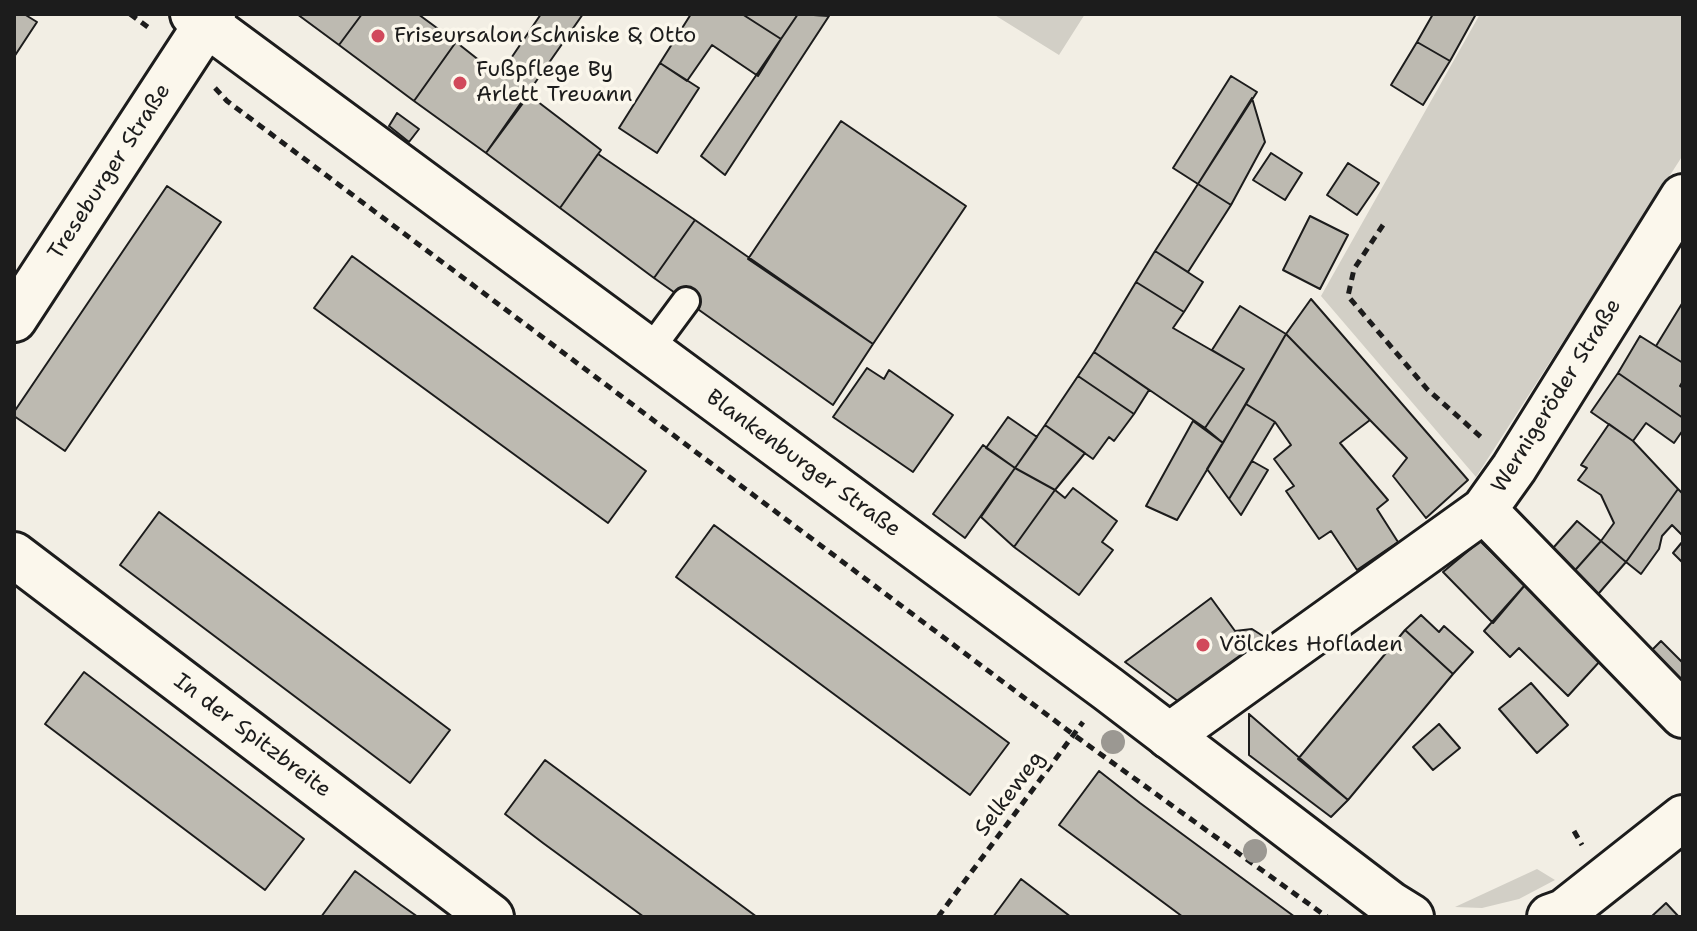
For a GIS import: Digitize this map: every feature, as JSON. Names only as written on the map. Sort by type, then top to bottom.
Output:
[{"type":"street","name":"Treseburger Straße","points":[[14,319],[199,27]]},
{"type":"street","name":"Blankenburger Straße","points":[[199,27],[649,351],[1411,917]]},
{"type":"street","name":"Wernigeröder Straße","points":[[1169,736],[1484,510],[1514,468],[1683,197]]},
{"type":"street","points":[[1484,510],[1683,715]]},
{"type":"street","name":"In der Spitzbreite","points":[[14,555],[491,917]]},
{"type":"street","points":[[1550,917],[1564,912],[1683,818]]},
{"type":"lane","points":[[649,351],[686,301]]},
{"type":"path","points":[[199,27],[227,101],[1074,735],[1327,917]]},
{"type":"path","points":[[1383,225],[1354,269],[1348,296],[1427,389],[1514,468]]},
{"type":"path","name":"Selkeweg","points":[[938,917],[1108,689]]},
{"type":"shaded area","points":[[993,14],[1085,14],[1059,55]]},
{"type":"shaded area","points":[[1480,14],[1683,14],[1683,155],[1476,477],[1321,296]]},
{"type":"shaded area","points":[[1537,869],[1555,880],[1519,899],[1482,908],[1455,907]]},
{"type":"building","points":[[14,14],[24,14],[37,22],[14,57]]},
{"type":"building","points":[[297,14],[362,14],[339,45]]},
{"type":"building","points":[[362,14],[418,14],[456,42],[414,101],[339,45]]},
{"type":"building","points":[[541,14],[583,14],[486,153],[414,101],[456,42],[499,76]]},
{"type":"building","points":[[691,14],[742,14],[781,39],[758,76],[712,45],[687,81],[660,63]]},
{"type":"building","points":[[742,14],[798,14],[781,39]]},
{"type":"building","points":[[798,14],[829,16],[725,175],[701,156]]},
{"type":"building","points":[[1433,14],[1476,14],[1450,61],[1417,42]]},
{"type":"building","points":[[1417,42],[1450,61],[1423,105],[1391,85]]},
{"type":"building","points":[[660,63],[699,88],[657,153],[619,128]]},
{"type":"building","points":[[1231,76],[1257,92],[1198,184],[1173,168]]},
{"type":"building","points":[[529,95],[601,150],[560,208],[486,153]]},
{"type":"building","points":[[1252,98],[1265,142],[1231,205],[1198,184]]},
{"type":"building","points":[[397,113],[419,129],[409,142],[389,126]]},
{"type":"building","points":[[841,121],[966,206],[873,344],[748,259]]},
{"type":"building","points":[[1271,153],[1302,173],[1285,200],[1253,180]]},
{"type":"building","points":[[598,154],[695,220],[654,278],[560,208]]},
{"type":"building","points":[[1348,163],[1379,183],[1357,215],[1327,195]]},
{"type":"building","points":[[1198,184],[1231,205],[1188,272],[1155,251]]},
{"type":"building","points":[[167,186],[221,222],[65,451],[14,416],[14,412]]},
{"type":"building","points":[[1310,216],[1348,235],[1320,289],[1283,270]]},
{"type":"building","points":[[695,220],[873,344],[833,405],[654,278]]},
{"type":"building","points":[[1155,251],[1203,282],[1184,312],[1136,282]]},
{"type":"building","points":[[352,256],[646,471],[608,523],[314,308]]},
{"type":"building","points":[[1136,282],[1184,312],[1173,328],[1244,369],[1205,428],[1094,352]]},
{"type":"building","points":[[1311,299],[1468,480],[1426,518],[1393,476],[1407,458],[1286,334]]},
{"type":"building","points":[[1683,302],[1683,363],[1656,346]]},
{"type":"building","points":[[1240,306],[1286,334],[1223,443],[1205,428],[1244,369],[1212,350]]},
{"type":"building","points":[[1286,334],[1370,420],[1340,443],[1388,500],[1377,509],[1398,542],[1357,570],[1331,531],[1319,539],[1286,491],[1294,486],[1274,459],[1291,445],[1275,422],[1246,404]]},
{"type":"building","points":[[1640,336],[1683,363],[1680,386],[1683,388],[1683,418],[1618,373]]},
{"type":"building","points":[[1094,352],[1149,390],[1134,414],[1078,376]]},
{"type":"building","points":[[867,368],[884,379],[889,370],[953,415],[913,472],[833,417]]},
{"type":"building","points":[[1618,373],[1683,418],[1683,430],[1674,443],[1646,423],[1633,441],[1591,412]]},
{"type":"building","points":[[1078,376],[1134,414],[1114,441],[1109,437],[1093,459],[1045,425]]},
{"type":"building","points":[[1246,404],[1275,422],[1229,499],[1207,469]]},
{"type":"building","points":[[1008,417],[1037,437],[1015,468],[986,448]]},
{"type":"building","points":[[1193,421],[1223,443],[1177,520],[1146,506]]},
{"type":"building","points":[[1609,424],[1633,441],[1678,489],[1626,562],[1601,541],[1614,523],[1601,495],[1578,480],[1587,468],[1581,465]]},
{"type":"building","points":[[1045,425],[1085,453],[1055,490],[1015,468]]},
{"type":"building","points":[[983,445],[1015,468],[965,538],[933,514]]},
{"type":"building","points":[[1252,461],[1268,470],[1241,515],[1229,499]]},
{"type":"building","points":[[1015,468],[1055,490],[1014,547],[981,517]]},
{"type":"building","points":[[1073,488],[1117,521],[1102,542],[1113,550],[1079,595],[1014,547],[1055,490],[1065,498]]},
{"type":"building","points":[[1678,489],[1683,494],[1683,536],[1672,525],[1662,536],[1659,549],[1641,574],[1626,562]]},
{"type":"building","points":[[159,512],[450,730],[410,783],[120,565]]},
{"type":"building","points":[[1577,521],[1601,541],[1569,577],[1546,556]]},
{"type":"building","points":[[714,525],[1009,743],[970,795],[676,577]]},
{"type":"building","points":[[1480,541],[1525,585],[1493,623],[1443,572]]},
{"type":"building","points":[[1601,541],[1626,562],[1593,600],[1569,577]]},
{"type":"building","points":[[1683,541],[1683,563],[1673,553]]},
{"type":"building","points":[[1525,585],[1601,660],[1568,696],[1519,648],[1510,657],[1484,631]]},
{"type":"building","name":"Völckes Hofladen","points":[[1211,598],[1235,631],[1252,629],[1266,638],[1179,702],[1125,662]]},
{"type":"building","points":[[1421,615],[1439,632],[1444,626],[1473,652],[1453,674],[1405,630]]},
{"type":"building","points":[[1405,630],[1453,674],[1348,800],[1298,759]]},
{"type":"building","points":[[1661,641],[1683,663],[1683,676],[1676,683],[1647,655]]},
{"type":"building","points":[[84,672],[304,839],[265,890],[45,724]]},
{"type":"building","points":[[1531,683],[1568,725],[1537,753],[1499,709]]},
{"type":"building","points":[[1249,714],[1348,800],[1331,817],[1249,755]]},
{"type":"building","points":[[1439,724],[1460,748],[1433,770],[1413,747]]},
{"type":"building","points":[[545,760],[757,917],[644,917],[543,843],[505,814]]},
{"type":"building","points":[[1099,771],[1295,917],[1183,917],[1059,825]]},
{"type":"building","points":[[355,871],[401,905],[418,917],[321,917]]},
{"type":"building","points":[[1021,879],[1071,917],[993,917]]},
{"type":"building","points":[[1666,903],[1679,917],[1651,917]]},
{"type":"place","name":"Friseursalon Schniske & Otto","points":[[378,36]]},
{"type":"place","name":"Fußpflege By Arlett Treuann","points":[[460,83]]},
{"type":"place","name":"Völckes Hofladen","points":[[1203,645]]}]
